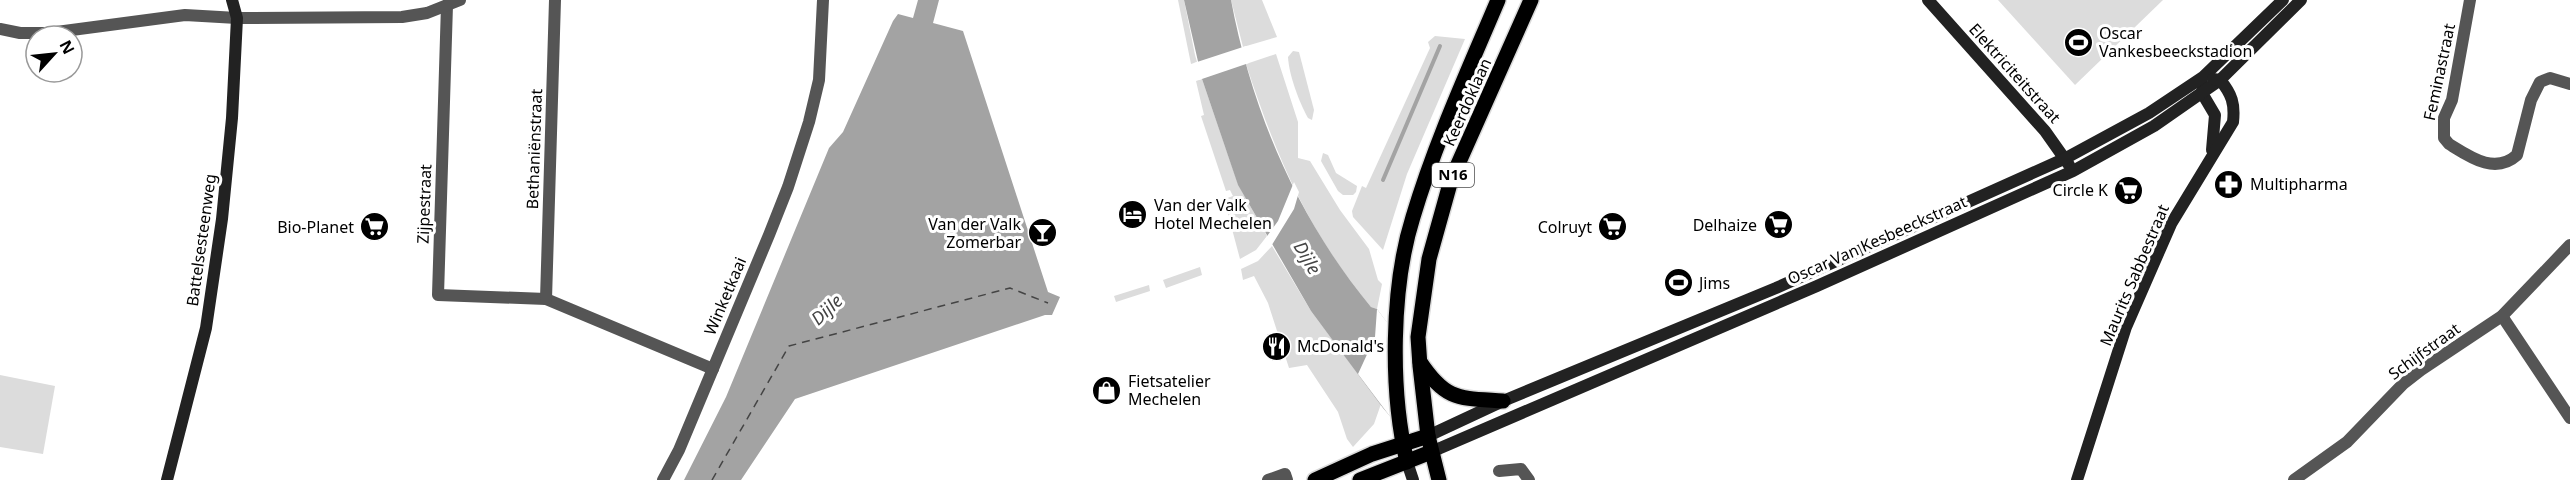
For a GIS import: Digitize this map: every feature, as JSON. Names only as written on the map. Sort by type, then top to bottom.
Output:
[{"type":"main road","name":"Battelsesteenweg","points":[[167,480],[206,328],[222,219],[232,118],[237,18],[232,0]]},
{"type":"main road","name":"Keerdoklaan","points":[[1404,438],[1396,313],[1412,219],[1446,124],[1498,0]]},
{"type":"main road","name":"Keerdoklaan","points":[[1420,364],[1418,337],[1429,259],[1451,180],[1530,0]]},
{"type":"main road","name":"Elektriciteitstraat","points":[[1928,0],[2001,79],[2066,158],[2073,171]]},
{"type":"main road","name":"Oscar Van Kesbeeckstraat","points":[[1428,436],[1503,401],[1715,315],[2066,158],[2149,113],[2203,77],[2283,0]]},
{"type":"main road","name":"Oscar Van Kesbeeckstraat","points":[[1419,457],[1817,286],[2073,171],[2154,126],[2220,80],[2301,0]]},
{"type":"main road","points":[[2203,77],[2220,80]]},
{"type":"main road","name":"Maurits Sabbestraat","points":[[2203,77],[2202,93],[2215,115],[2211,156]]},
{"type":"main road","name":"Maurits Sabbestraat","points":[[2077,480],[2126,327],[2171,224],[2233,122],[2235,106],[2228,89],[2220,80]]},
{"type":"main road","points":[[1420,364],[1434,381],[1450,394],[1469,400],[1503,401]]},
{"type":"main road","name":"N16","points":[[1420,364],[1428,436]]},
{"type":"main road","points":[[1314,480],[1404,438],[1428,436],[1413,480]]},
{"type":"main road","points":[[1404,438],[1439,480]]},
{"type":"main road","points":[[1360,480],[1419,457]]},
{"type":"street","points":[[0,29],[20,33],[49,33],[184,15],[237,18],[402,17],[427,13],[460,0]]},
{"type":"street","name":"Bethaniënstraat","points":[[546,299],[555,0]]},
{"type":"street","name":"Winketkaai","points":[[663,480],[679,450],[788,187],[809,122],[819,80],[822,0]]},
{"type":"street","name":"Feminastraat","points":[[2470,0],[2452,100],[2444,118],[2444,138],[2449,144],[2492,165],[2510,162],[2517,155],[2526,126],[2526,117],[2540,82],[2550,78],[2570,84]]},
{"type":"street","name":"Zijpestraat","points":[[447,5],[438,295],[546,299]]},
{"type":"street","name":"Schijfstraat","points":[[2294,480],[2347,442],[2403,384],[2502,316],[2570,246]]},
{"type":"street","points":[[546,299],[713,369]]},
{"type":"street","points":[[2502,316],[2570,418]]},
{"type":"street","points":[[1499,471],[1521,469],[1530,480]]},
{"type":"street","points":[[1268,480],[1286,477]]},
{"type":"shaded area","points":[[1178,0],[1184,0],[1197,62],[1191,64]]},
{"type":"shaded area","points":[[1231,0],[1262,0],[1277,37],[1243,47]]},
{"type":"shaded area","name":"Oscar Vankesbeeckstadion","points":[[1998,0],[2163,0],[2075,85]]},
{"type":"shaded area","points":[[1435,36],[1465,39],[1407,174],[1383,250],[1353,217],[1352,211],[1362,186],[1366,188],[1430,48],[1428,42]]},
{"type":"shaded area","points":[[1293,51],[1299,52],[1314,110],[1312,120],[1305,112],[1292,80],[1288,57]]},
{"type":"shaded area","points":[[1276,54],[1298,122],[1298,158],[1310,161],[1340,210],[1369,249],[1378,280],[1382,284],[1377,309],[1371,307],[1329,250],[1296,192],[1269,130],[1246,64]]},
{"type":"shaded area","points":[[1202,79],[1238,184],[1267,236],[1256,250],[1240,259],[1224,199],[1233,196],[1230,190],[1226,191],[1201,116],[1204,115],[1196,81]]},
{"type":"shaded area","points":[[1323,153],[1328,155],[1336,173],[1357,186],[1353,195],[1343,195],[1338,191],[1321,161]]},
{"type":"shaded area","points":[[1272,246],[1311,311],[1381,404],[1374,424],[1353,447],[1347,439],[1338,412],[1307,365],[1289,368],[1268,303],[1254,276],[1243,280],[1241,269],[1258,261]]},
{"type":"shaded area","points":[[1200,267],[1202,275],[1166,288],[1163,280]]},
{"type":"shaded area","points":[[1149,285],[1150,291],[1116,302],[1114,296]]},
{"type":"shaded area","points":[[0,375],[55,386],[43,454],[0,447]]},
{"type":"water","name":"Dijle","points":[[918,0],[939,0],[933,23],[963,31],[1048,292],[1060,297],[1052,315],[1045,315],[795,399],[741,480],[684,480],[726,397],[829,148],[843,132],[893,21],[898,14],[913,18]]},
{"type":"water","name":"Dijle","points":[[1184,0],[1231,0],[1251,83],[1265,123],[1300,201],[1321,238],[1345,273],[1371,307],[1377,309],[1503,480],[1444,480],[1383,408],[1311,311],[1238,185],[1202,79]]},
{"type":"pier","points":[[1246,46],[1249,63],[1199,80],[1194,63]]},
{"type":"pier","points":[[1294,182],[1299,192],[1294,209],[1270,248],[1265,239],[1278,221]]},
{"type":"pier","points":[[1377,309],[1506,480],[1440,480],[1416,451],[1358,374],[1375,337]]},
{"type":"waterway","points":[[1383,180],[1440,46]]},
{"type":"ferry route","points":[[712,480],[789,346],[1010,288],[1048,303]]},
{"type":"place","name":"Oscar Vankesbeeckstadion","points":[[2078,42]]},
{"type":"place","name":"Multipharma","points":[[2229,184]]},
{"type":"place","name":"Circle K","points":[[2129,190]]},
{"type":"place","name":"Van der Valk Hotel Mechelen","points":[[1133,214]]},
{"type":"place","name":"Delhaize","points":[[1778,225]]},
{"type":"place","name":"Bio-Planet","points":[[375,227]]},
{"type":"place","name":"Colruyt","points":[[1613,227]]},
{"type":"place","name":"Van der Valk Zomerbar","points":[[1042,233]]},
{"type":"place","name":"Jims","points":[[1678,283]]},
{"type":"place","name":"McDonald's","points":[[1276,346]]},
{"type":"place","name":"Fietsatelier Mechelen","points":[[1107,390]]}]
